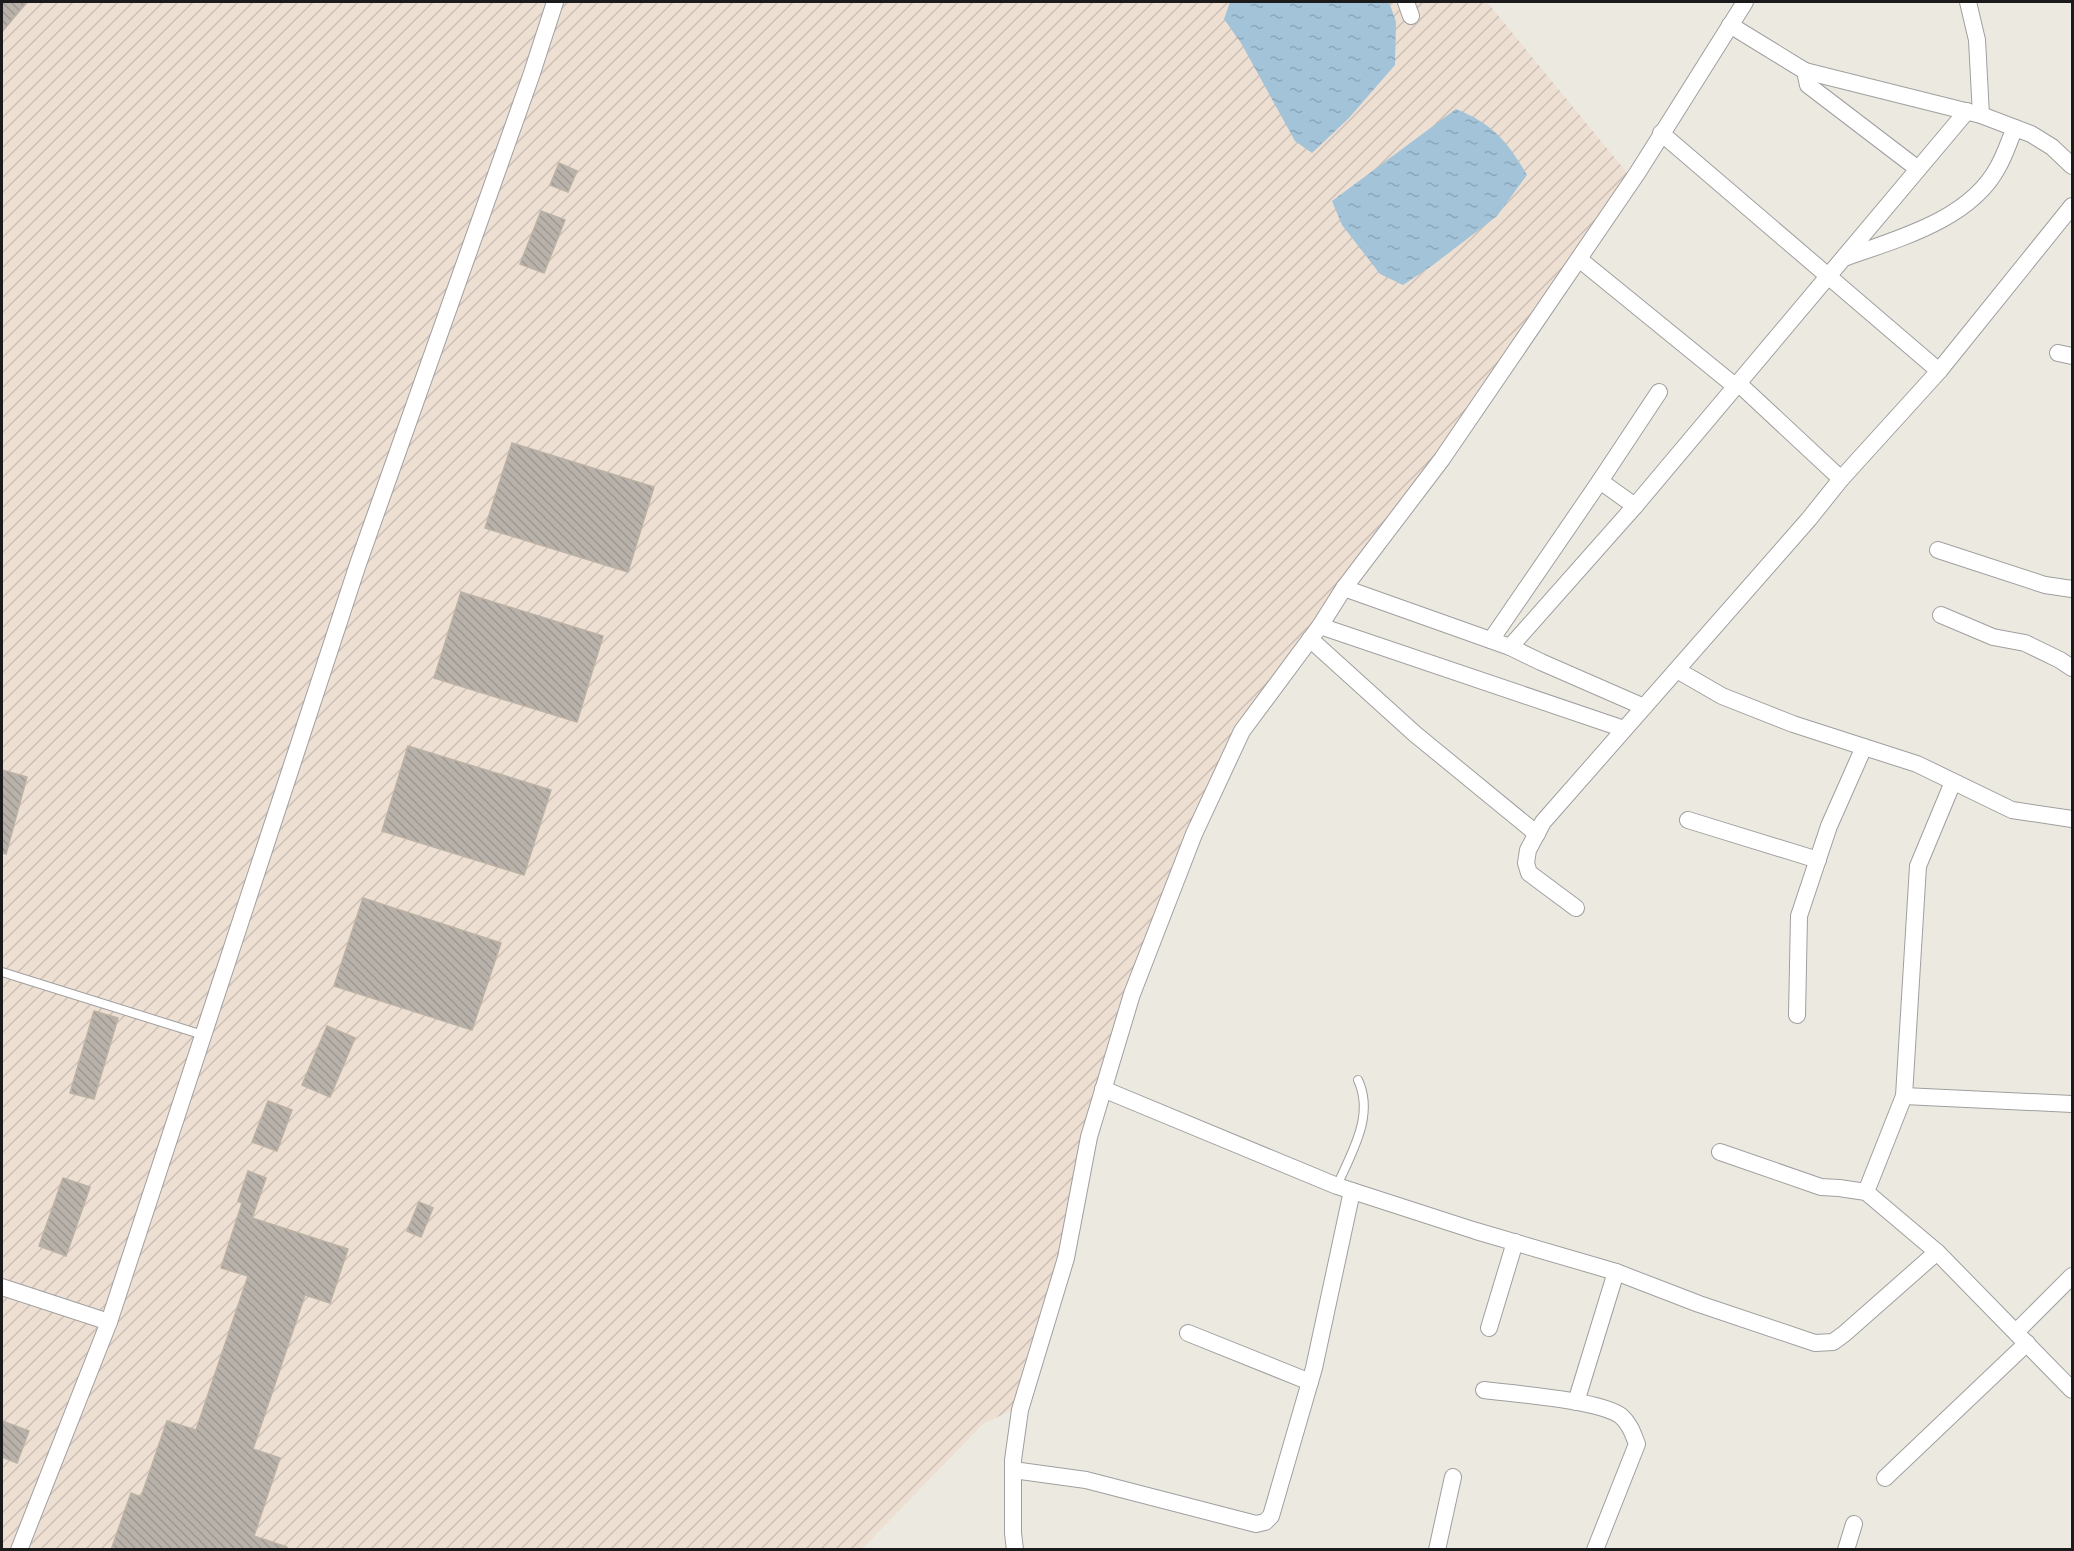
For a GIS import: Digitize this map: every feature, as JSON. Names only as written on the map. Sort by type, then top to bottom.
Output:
[{"type":"street","points":[[19,1550],[109,1322],[358,564],[531,76],[555,2]]},
{"type":"street","points":[[1015,1550],[1013,1460],[1020,1410],[1066,1258],[1089,1137],[1132,994],[1194,834],[1242,731],[1315,632],[1344,588],[1443,459],[1638,172],[1745,2]]},
{"type":"street","points":[[1510,647],[1635,506],[1918,169],[1974,113],[1977,40],[1972,11],[1968,2]]},
{"type":"street","points":[[1730,25],[1805,71],[1974,113],[2031,134],[2052,147],[2073,166]]},
{"type":"street","points":[[1805,71],[1808,85],[1918,169]]},
{"type":"street","points":[[1844,258],[1894,241],[1954,213],[1975,196],[1997,169],[2015,128]]},
{"type":"street","points":[[1661,133],[1938,371]]},
{"type":"street","points":[[1576,908],[1529,873],[1526,863],[1528,850],[1543,822],[1809,519],[1841,479],[1938,371],[2073,206]]},
{"type":"street","points":[[1579,259],[1737,384],[1841,479]]},
{"type":"street","points":[[1491,640],[1659,392]]},
{"type":"street","points":[[1600,481],[1635,506]]},
{"type":"street","points":[[1938,550],[2045,585],[2073,589]]},
{"type":"street","points":[[1344,588],[1510,647],[1644,707]]},
{"type":"street","points":[[1941,615],[1993,637],[2025,643],[2073,668]]},
{"type":"street","points":[[1315,632],[1624,729]]},
{"type":"street","points":[[1315,632],[1415,734],[1537,834]]},
{"type":"street","points":[[1677,670],[1722,696],[1793,724],[1917,764],[2012,810],[2073,819]]},
{"type":"street","points":[[1797,1015],[1799,916],[1829,826],[1864,747]]},
{"type":"street","points":[[1866,1192],[1904,1096],[1918,866],[1953,782]]},
{"type":"street","points":[[1688,819],[1818,860]]},
{"type":"street","points":[[1103,1089],[1345,1188],[1616,1272],[1699,1304],[1815,1343],[1833,1342],[1844,1334],[1937,1252]]},
{"type":"street","points":[[1904,1096],[2073,1104]]},
{"type":"street","points":[[1720,1152],[1821,1187],[1866,1192],[1937,1252],[2073,1390]]},
{"type":"street","points":[[1013,1470],[1086,1480],[1212,1514],[1256,1524],[1265,1522],[1271,1516],[1310,1382],[1345,1188]]},
{"type":"street","points":[[1489,1328],[1515,1242]]},
{"type":"street","points":[[1576,1402],[1616,1272]]},
{"type":"street","points":[[1885,1478],[2021,1338],[2073,1276]]},
{"type":"street","points":[[2,1287],[109,1322]]},
{"type":"street","points":[[1188,1333],[1310,1382]]},
{"type":"street","points":[[1484,1390],[1597,1406],[1620,1416],[1631,1427],[1637,1444],[1595,1550]]},
{"type":"street","points":[[1437,1550],[1453,1477]]},
{"type":"street","points":[[1846,1550],[1854,1524]]},
{"type":"lane","points":[[2,972],[203,1035]]},
{"type":"lane","points":[[1345,1188],[1364,1121],[1364,1092],[1358,1080]]},
{"type":"shaded area","points":[[2,2],[549,2],[101,1327],[12,1549],[2,1550]]},
{"type":"shaded area","points":[[562,2],[1487,2],[1628,174],[1438,455],[1338,586],[1188,831],[1014,1409],[983,1424],[862,1549],[26,1550],[362,573]]},
{"type":"water","points":[[1230,2],[1389,2],[1396,22],[1395,65],[1349,118],[1312,153],[1295,141],[1241,43],[1224,19]]},
{"type":"water","points":[[1456,109],[1480,121],[1498,135],[1513,152],[1527,175],[1497,216],[1403,285],[1380,274],[1342,225],[1332,201]]},
{"type":"building","points":[[2,2],[27,2],[2,32]]},
{"type":"building","points":[[559,163],[577,171],[568,192],[550,185]]},
{"type":"building","points":[[541,211],[565,220],[544,273],[520,264]]},
{"type":"building","points":[[512,443],[654,487],[628,572],[485,528]]},
{"type":"building","points":[[461,592],[603,636],[577,722],[434,678]]},
{"type":"building","points":[[408,746],[551,790],[524,875],[382,831]]},
{"type":"building","points":[[2,770],[27,777],[6,854],[2,853]]},
{"type":"building","points":[[363,898],[501,943],[472,1030],[334,986]]},
{"type":"building","points":[[94,1011],[118,1018],[94,1099],[70,1093]]},
{"type":"building","points":[[327,1026],[355,1038],[330,1097],[302,1085]]},
{"type":"building","points":[[268,1101],[292,1110],[277,1151],[252,1142]]},
{"type":"building","points":[[248,1171],[266,1178],[252,1218],[348,1249],[330,1303],[305,1295],[253,1449],[280,1458],[254,1536],[287,1547],[287,1550],[111,1550],[131,1493],[141,1497],[167,1421],[196,1430],[248,1276],[221,1268],[242,1203],[238,1201]]},
{"type":"building","points":[[63,1178],[90,1187],[66,1256],[39,1246]]},
{"type":"building","points":[[419,1202],[433,1208],[421,1237],[407,1231]]},
{"type":"building","points":[[2,1421],[29,1431],[17,1463],[2,1457]]}]
